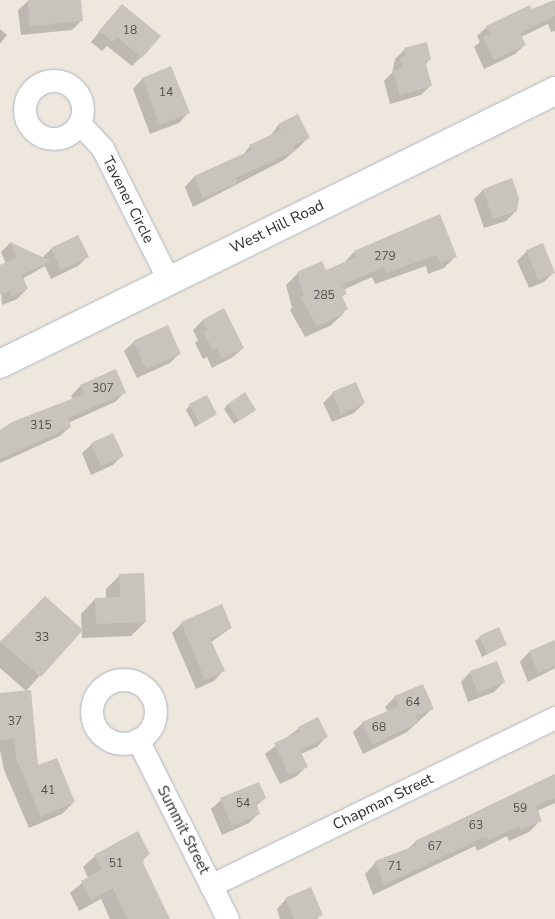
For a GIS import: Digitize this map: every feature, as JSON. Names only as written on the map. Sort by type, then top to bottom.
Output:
[{"type":"street","name":"West Hill Road","points":[[0,364],[555,91]]},
{"type":"street","name":"Tavener Circle","points":[[80,124],[103,149],[169,280]]},
{"type":"street","name":"Chapman Street","points":[[211,886],[555,718]]},
{"type":"street","name":"Summit Street","points":[[138,740],[228,919]]},
{"type":"building","points":[[28,0],[81,0],[83,21],[30,26]]},
{"type":"building","points":[[554,0],[555,16],[520,33],[526,45],[494,60],[483,37],[490,34],[486,26],[530,5],[532,9]]},
{"type":"building","points":[[122,4],[161,36],[142,58],[117,37],[113,42],[99,31]]},
{"type":"building","points":[[427,42],[431,60],[425,61],[432,86],[400,95],[393,70],[403,68],[400,58],[406,56],[404,48]]},
{"type":"building","points":[[171,66],[190,113],[160,125],[142,78]]},
{"type":"building","points":[[298,114],[310,138],[293,146],[295,151],[236,178],[237,183],[203,198],[194,176],[252,150],[249,145],[281,130],[278,124]]},
{"type":"building","points":[[512,178],[519,198],[517,211],[493,219],[483,189]]},
{"type":"building","points":[[440,214],[457,257],[440,263],[437,255],[386,273],[384,267],[342,285],[347,294],[342,296],[348,309],[342,312],[343,315],[317,326],[301,298],[304,296],[297,272],[322,261],[326,270],[356,257],[354,251]]},
{"type":"building","points":[[78,235],[89,257],[61,270],[51,248]]},
{"type":"building","points":[[10,242],[51,261],[22,275],[28,289],[12,296],[9,291],[0,295],[0,265],[17,257]]},
{"type":"building","points":[[543,243],[555,273],[538,280],[526,250]]},
{"type":"building","points":[[224,308],[244,348],[222,359],[217,348],[213,350],[203,332],[207,330],[202,320]]},
{"type":"building","points":[[168,325],[181,354],[146,369],[133,341]]},
{"type":"building","points":[[116,369],[126,393],[68,418],[71,427],[0,459],[0,430],[12,422],[84,394],[80,385]]},
{"type":"building","points":[[356,382],[365,403],[341,414],[332,392]]},
{"type":"building","points":[[245,392],[256,410],[239,421],[228,404]]},
{"type":"building","points":[[207,395],[217,414],[200,424],[189,404]]},
{"type":"building","points":[[113,433],[124,456],[101,466],[91,443]]},
{"type":"building","points":[[144,573],[146,622],[96,624],[95,598],[120,597],[119,574]]},
{"type":"building","points":[[45,596],[83,630],[41,677],[0,642]]},
{"type":"building","points":[[222,604],[232,628],[210,638],[225,671],[205,680],[181,622]]},
{"type":"building","points":[[499,627],[507,645],[487,653],[479,636]]},
{"type":"building","points":[[555,640],[555,666],[538,673],[529,651]]},
{"type":"building","points":[[497,661],[505,682],[478,693],[470,671]]},
{"type":"building","points":[[423,684],[434,709],[416,716],[418,723],[372,745],[362,722],[399,706],[394,696]]},
{"type":"building","points":[[31,690],[38,765],[57,758],[75,802],[41,817],[16,758],[14,739],[0,740],[0,693]]},
{"type":"building","points":[[318,717],[328,737],[300,750],[308,767],[289,775],[274,743],[300,731],[298,727]]},
{"type":"building","points":[[555,774],[555,798],[536,806],[542,821],[521,830],[519,826],[489,840],[486,836],[384,885],[375,861],[417,845],[415,841]]},
{"type":"building","points":[[259,782],[266,798],[256,803],[260,814],[232,826],[220,798]]},
{"type":"building","points":[[138,831],[150,854],[143,858],[144,865],[170,919],[127,919],[113,888],[91,900],[81,881],[102,869],[94,855]]},
{"type":"building","points":[[311,887],[323,915],[313,919],[294,919],[285,898]]}]
